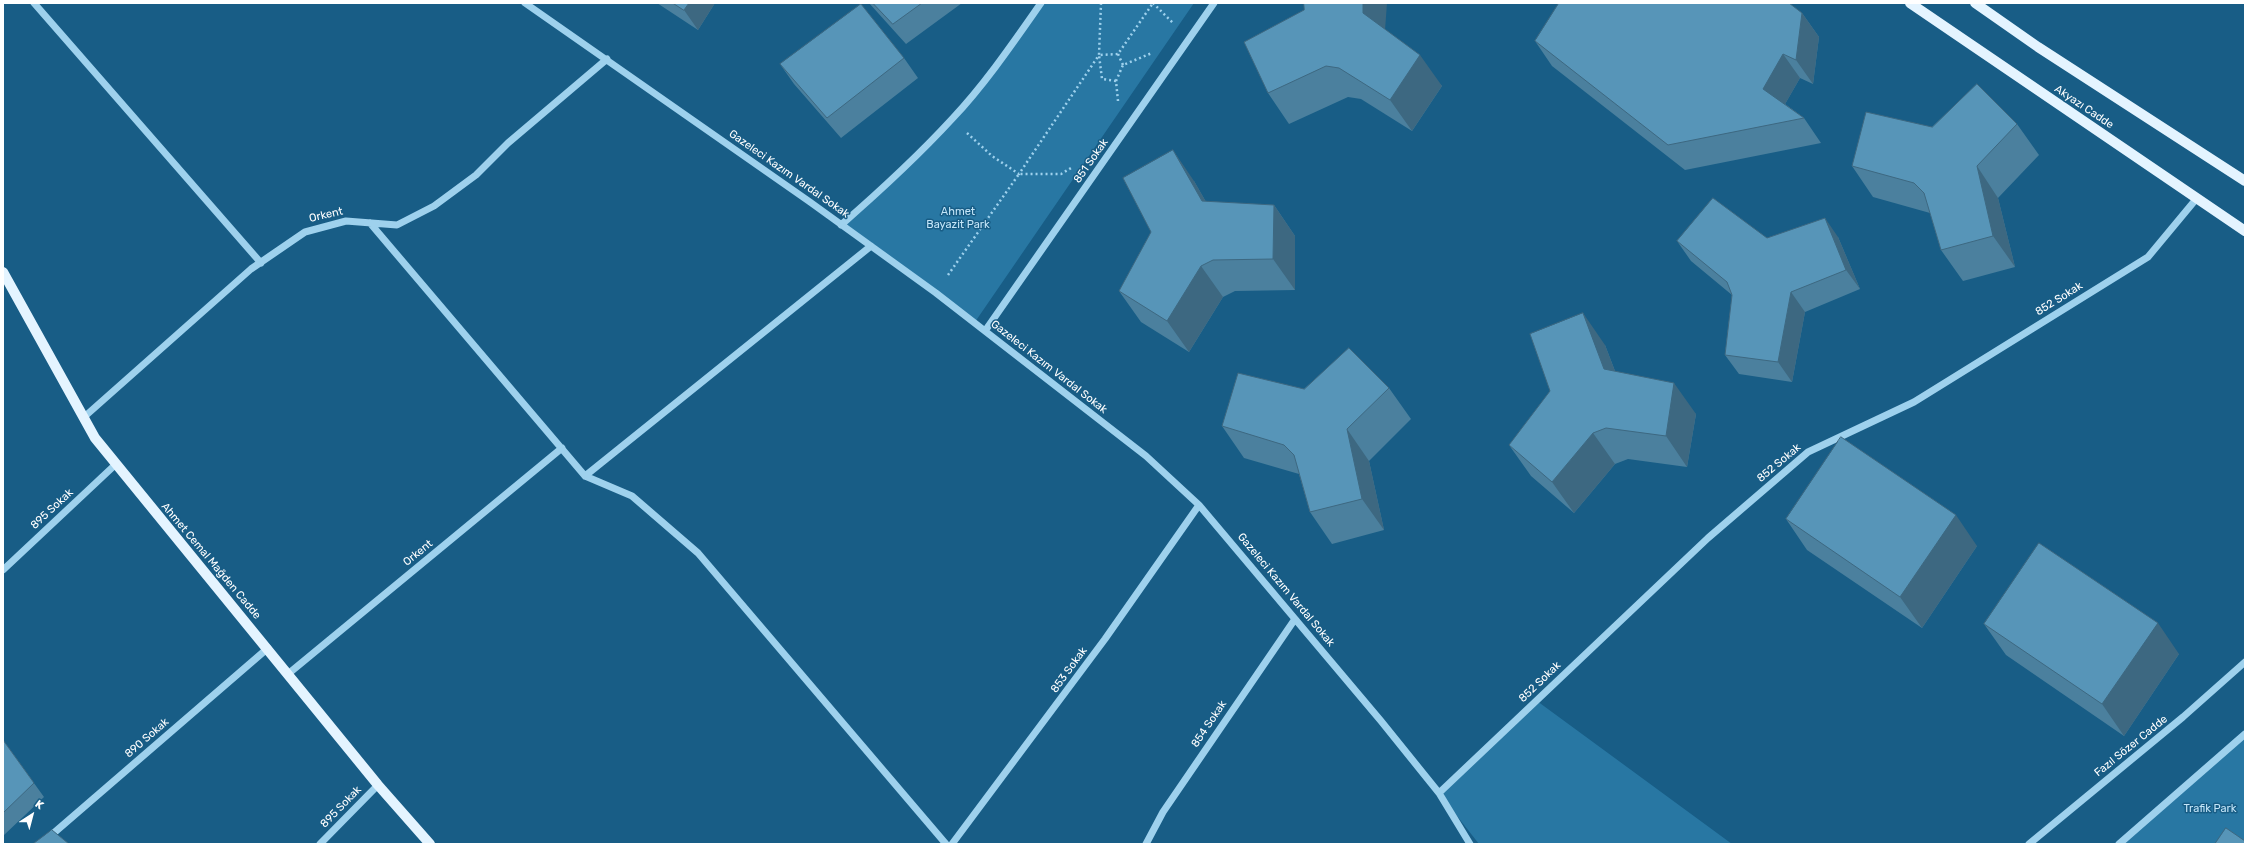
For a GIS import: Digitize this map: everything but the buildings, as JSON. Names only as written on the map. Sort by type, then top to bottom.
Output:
[{"type":"main road","name":"Akyazı Cadde","points":[[1910,3],[2245,231]]},
{"type":"main road","points":[[1975,3],[2038,47],[2245,182]]},
{"type":"main road","name":"Ahmet Cemal Mağden Cadde","points":[[3,272],[95,438],[268,648],[378,785],[430,844]]},
{"type":"street","points":[[34,3],[260,263]]},
{"type":"street","name":"Gazeleci Kazım Vardal Sokak","points":[[526,3],[841,224],[936,293],[1146,456],[1199,505],[1381,720],[1439,794],[1470,844]]},
{"type":"street","points":[[841,224],[893,179],[953,118],[1010,48],[1041,3]]},
{"type":"street","name":"851 Sokak","points":[[985,332],[1214,3]]},
{"type":"street","name":"Orkent","points":[[83,418],[251,269],[305,232],[346,221],[397,225],[434,206],[476,174],[508,143],[607,59]]},
{"type":"street","name":"852 Sokak","points":[[1439,794],[1708,538],[1808,452],[1914,402],[2148,257],[2197,198]]},
{"type":"street","points":[[370,223],[585,476],[632,496],[698,553],[946,844]]},
{"type":"street","points":[[585,476],[871,246]]},
{"type":"street","name":"Orkent","points":[[288,674],[562,448]]},
{"type":"street","name":"895 Sokak","points":[[3,570],[116,464]]},
{"type":"street","name":"853 Sokak","points":[[952,844],[1105,639],[1199,505]]},
{"type":"street","name":"854 Sokak","points":[[1146,844],[1167,806],[1295,619]]},
{"type":"street","name":"890 Sokak","points":[[41,844],[268,648]]},
{"type":"street","name":"Fazıl Sözer Cadde","points":[[2029,844],[2183,717],[2245,662]]},
{"type":"street","points":[[2119,844],[2245,734]]},
{"type":"street","name":"895 Sokak","points":[[320,844],[378,785]]},
{"type":"path","points":[[1102,3],[1099,55],[1102,79],[1116,81]]},
{"type":"path","points":[[1118,54],[1153,3],[1189,38],[1123,65],[1116,81],[1118,103]]},
{"type":"path","points":[[1099,55],[1118,54]]},
{"type":"path","points":[[1118,54],[1123,65]]},
{"type":"path","points":[[936,293],[1019,174],[1099,55]]},
{"type":"path","points":[[953,118],[992,156],[1019,174],[1061,174],[1073,167]]},
{"type":"green space","name":"Ahmet Bayazit Park","points":[[1040,3],[1194,3],[975,322],[841,225],[953,118]]},
{"type":"green space","points":[[1537,701],[1732,844],[1479,844],[1439,793]]},
{"type":"green space","name":"Trafik Park","points":[[2245,733],[2245,844],[2119,844]]}]
